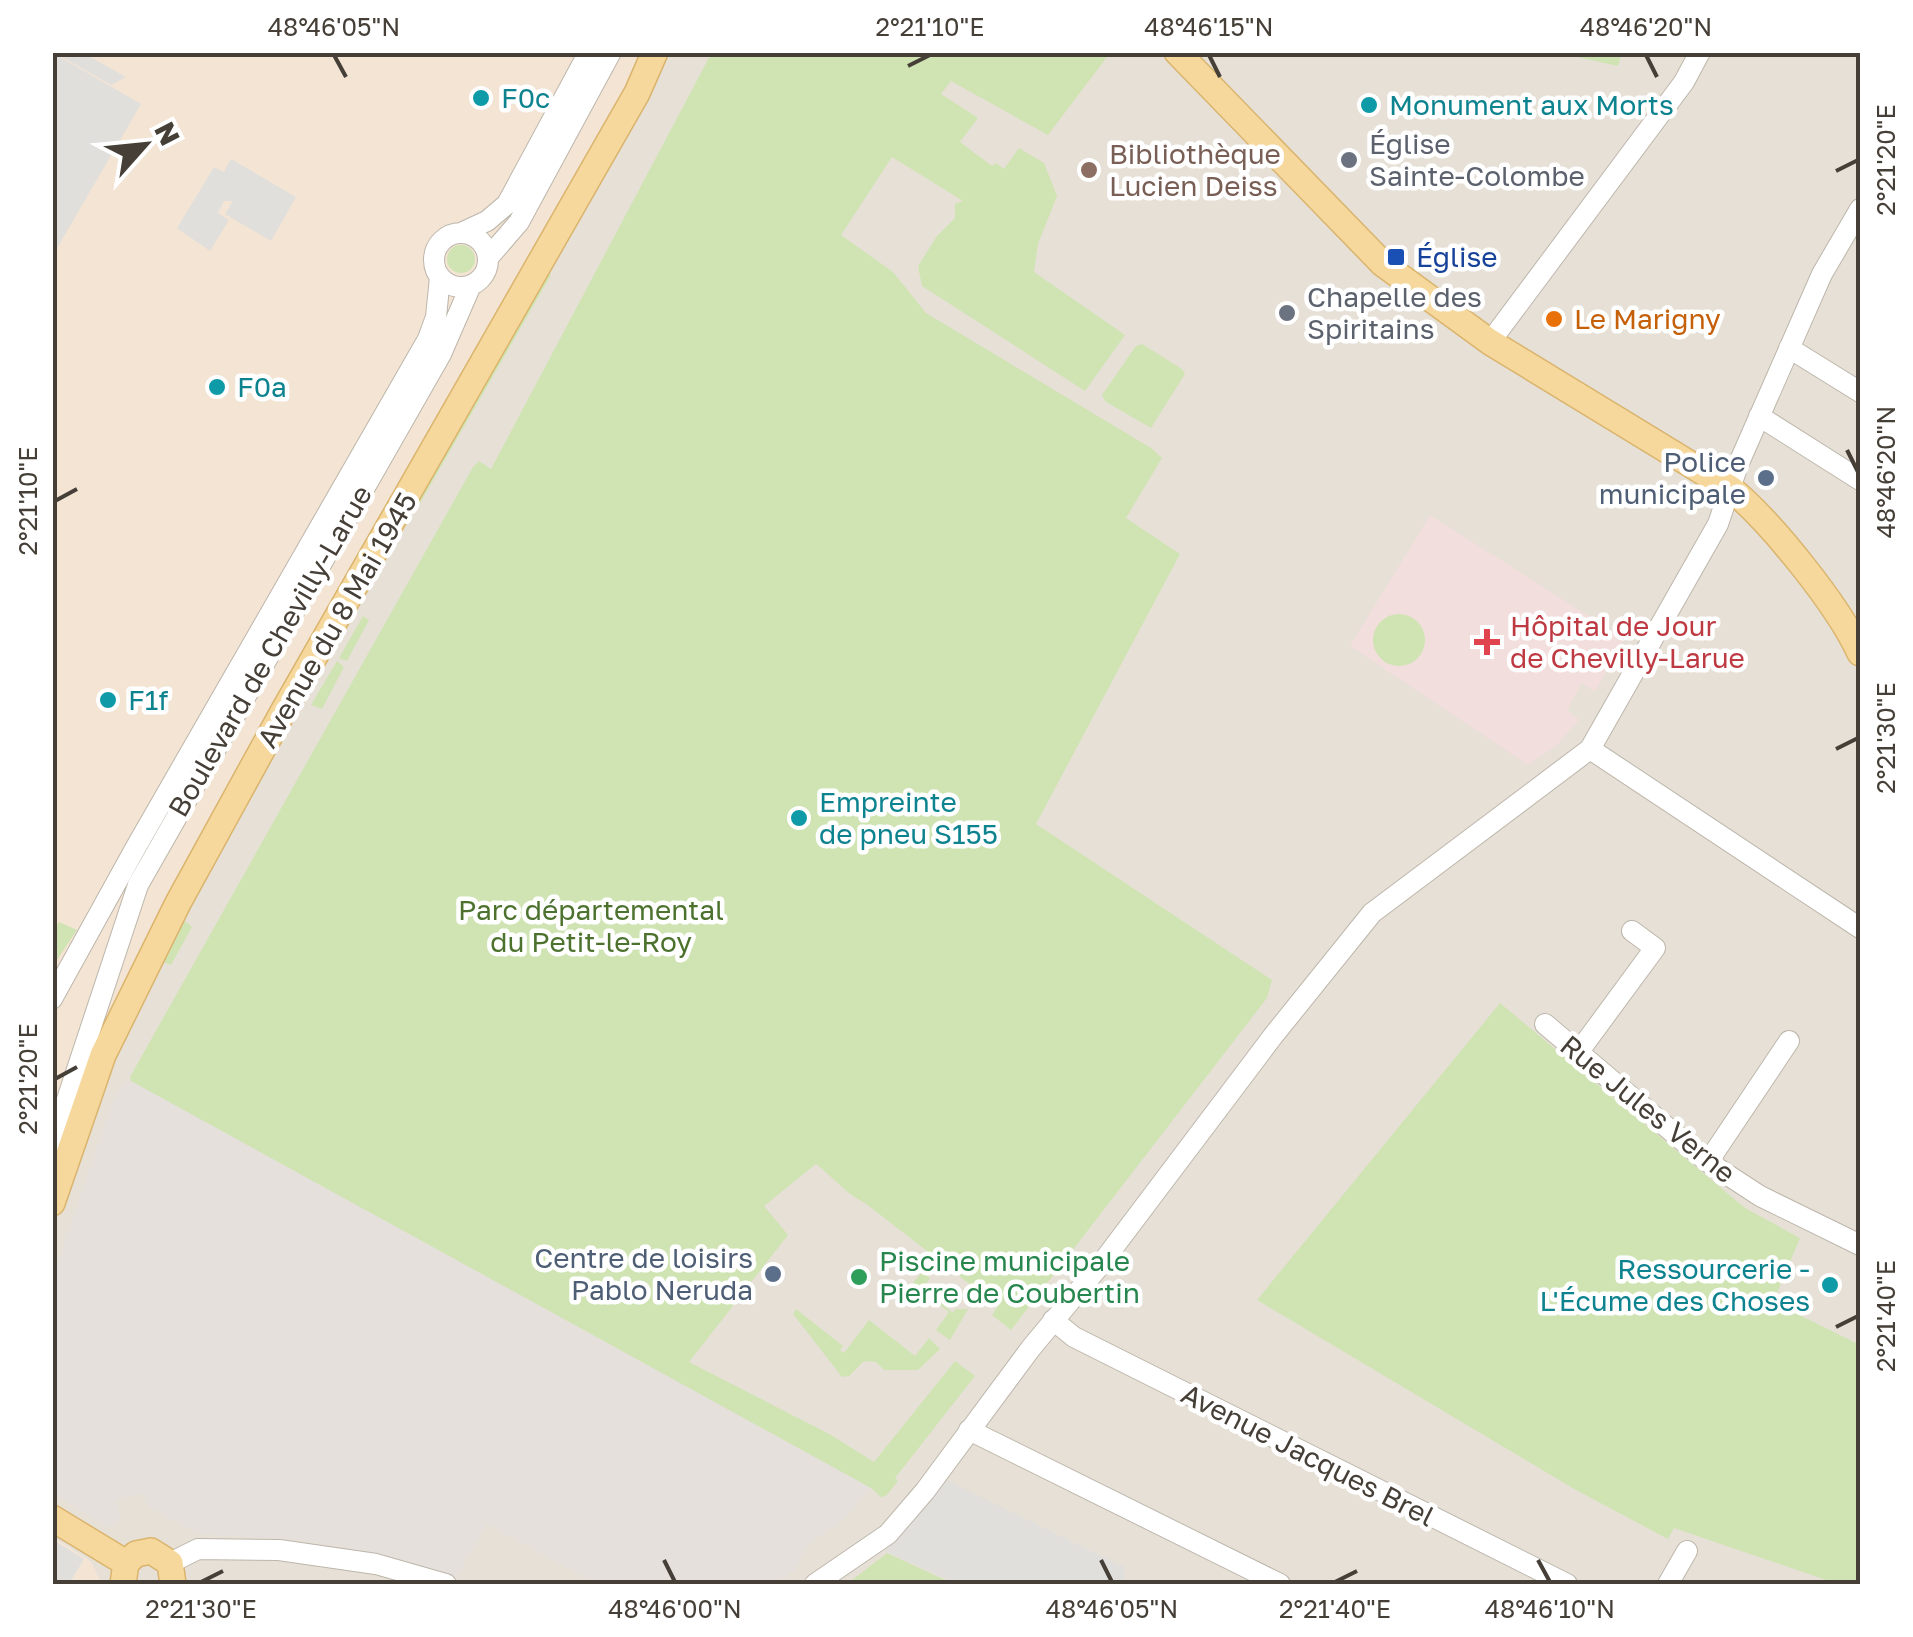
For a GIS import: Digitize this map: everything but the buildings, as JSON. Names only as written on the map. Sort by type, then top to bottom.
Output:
[{"type":"main road","name":"Avenue du 8 Mai 1945","points":[[52,1203],[103,1056],[178,903],[284,710],[637,94],[654,52]]},
{"type":"main road","points":[[1177,52],[1384,264],[1490,342],[1730,489],[1756,512],[1829,602],[1860,652]]},
{"type":"main road","points":[[52,1518],[124,1574],[136,1554],[151,1552],[171,1574]]},
{"type":"street","points":[[589,52],[507,204],[499,214],[447,237],[436,250],[434,267],[440,277],[454,286],[471,286],[484,274],[488,258],[519,222],[612,52]]},
{"type":"street","points":[[1490,342],[1684,82],[1700,52]]},
{"type":"street","points":[[815,1584],[888,1534],[924,1492],[1053,1320],[1102,1264],[1273,1036],[1372,913],[1590,748],[1718,524],[1759,416],[1822,274],[1860,209]]},
{"type":"street","points":[[461,233],[482,243],[488,258]]},
{"type":"street","points":[[52,998],[428,339],[436,317],[440,277]]},
{"type":"street","name":"Boulevard de Chevilly-Larue","points":[[52,1145],[147,866],[441,354],[471,286]]},
{"type":"street","points":[[1789,348],[1860,392]]},
{"type":"street","points":[[1759,416],[1860,480]]},
{"type":"street","points":[[1590,748],[1860,928]]},
{"type":"street","points":[[1576,1054],[1655,948],[1632,931]]},
{"type":"street","name":"Rue Jules Verne","points":[[1544,1024],[1708,1162],[1760,1196],[1860,1245]]},
{"type":"street","points":[[1708,1162],[1789,1041]]},
{"type":"street","name":"Avenue Jacques Brel","points":[[1053,1320],[1074,1337],[1567,1584]]},
{"type":"street","points":[[969,1430],[1280,1584]]},
{"type":"street","points":[[171,1574],[187,1552],[208,1548],[279,1550],[376,1564],[446,1584]]},
{"type":"street","points":[[1668,1584],[1687,1551]]},
{"type":"shaded area","points":[[53,53],[644,53],[600,142],[177,878],[105,1022],[53,1177]]},
{"type":"shaded area","points":[[53,53],[141,104],[53,255]]},
{"type":"shaded area","points":[[55,53],[83,53],[126,77],[111,85]]},
{"type":"shaded area","points":[[644,53],[1860,53],[1860,1584],[102,1584],[91,1562],[53,1537],[53,1177],[105,1022],[177,878],[600,142]]},
{"type":"shaded area","points":[[231,159],[296,197],[271,241],[225,214],[233,201],[224,201],[218,213],[229,220],[210,251],[177,228],[214,167],[224,172]]},
{"type":"shaded area","name":"Hôpital de Jour de Chevilly-Larue","points":[[1430,515],[1625,639],[1595,692],[1582,683],[1567,710],[1579,720],[1557,745],[1528,765],[1350,646]]},
{"type":"shaded area","points":[[131,1081],[871,1488],[842,1521],[808,1544],[794,1571],[773,1584],[596,1584],[487,1524],[457,1577],[405,1560],[344,1547],[301,1540],[198,1534],[149,1507],[144,1493],[116,1499],[120,1517],[118,1525],[109,1528],[53,1493],[53,1277],[112,1103],[123,1083]]},
{"type":"shaded area","points":[[942,1478],[1124,1567],[1124,1584],[958,1584],[885,1551]]},
{"type":"shaded area","points":[[52,1537],[91,1562],[102,1584],[53,1584]]},
{"type":"shaded area","points":[[53,1540],[84,1559],[69,1584],[53,1584]]},
{"type":"green space","name":"Parc départemental du Petit-le-Roy","points":[[712,52],[1110,53],[1048,135],[951,81],[941,94],[978,118],[960,142],[992,166],[996,163],[1004,169],[1019,148],[1044,163],[1057,196],[1038,244],[1034,272],[1125,335],[1085,391],[922,286],[918,266],[937,236],[955,218],[955,204],[963,201],[892,157],[841,235],[893,272],[926,313],[1162,458],[1126,518],[1180,554],[1036,824],[1272,980],[1267,998],[1011,1330],[992,1315],[998,1306],[816,1164],[764,1206],[788,1235],[741,1295],[739,1303],[689,1362],[831,1435],[874,1462],[955,1361],[975,1376],[895,1478],[898,1481],[881,1497],[871,1488],[131,1081],[130,1077],[473,467],[479,461],[491,469]]},
{"type":"green space","points":[[1559,53],[1622,53],[1618,66]]},
{"type":"green space","points":[[461,245],[471,249],[475,259],[471,269],[461,273],[451,269],[447,259],[451,249]]},
{"type":"green space","points":[[546,272],[551,275],[419,505],[415,501]]},
{"type":"green space","points":[[1142,344],[1185,374],[1151,428],[1106,402],[1102,395],[1136,346]]},
{"type":"green space","points":[[1399,614],[1418,621],[1425,640],[1418,659],[1399,666],[1380,659],[1373,640],[1380,621]]},
{"type":"green space","points":[[363,616],[369,620],[347,661],[339,658]]},
{"type":"green space","points":[[337,661],[344,667],[322,709],[311,705]]},
{"type":"green space","points":[[179,916],[192,927],[171,965],[157,960]]},
{"type":"green space","points":[[59,922],[77,930],[55,963],[53,932]]},
{"type":"green space","points":[[1500,1003],[1745,1208],[1800,1238],[1773,1302],[1860,1345],[1860,1584],[1838,1584],[1674,1528],[1668,1539],[1576,1490],[1257,1300]]},
{"type":"green space","points":[[922,1272],[930,1278],[925,1285],[953,1313],[956,1309],[968,1309],[950,1340],[936,1330],[949,1312],[912,1284]]},
{"type":"green space","points":[[796,1309],[843,1346],[840,1350],[844,1353],[869,1320],[915,1356],[929,1338],[940,1349],[918,1370],[884,1370],[876,1362],[864,1361],[849,1376],[842,1377],[793,1314]]},
{"type":"green space","points":[[887,1553],[954,1584],[847,1584]]},
{"type":"place","name":"F0c","points":[[481,98]]},
{"type":"place","name":"Monument aux Morts","points":[[1369,105]]},
{"type":"place","name":"Église Sainte-Colombe","points":[[1349,160]]},
{"type":"place","name":"Bibliothèque Lucien Deiss","points":[[1089,170]]},
{"type":"place","name":"Église","points":[[1396,257]]},
{"type":"place","name":"Chapelle des Spiritains","points":[[1287,313]]},
{"type":"place","name":"Le Marigny","points":[[1554,319]]},
{"type":"place","name":"F0a","points":[[217,387]]},
{"type":"place","name":"Police municipale","points":[[1766,478]]},
{"type":"place","name":"Hôpital de Jour de Chevilly-Larue","points":[[1487,642]]},
{"type":"place","name":"F1f","points":[[108,700]]},
{"type":"place","name":"Empreinte de pneu S155","points":[[799,818]]},
{"type":"place","name":"Centre de loisirs Pablo Neruda","points":[[773,1274]]},
{"type":"place","name":"Piscine municipale Pierre de Coubertin","points":[[859,1277]]},
{"type":"place","name":"Ressourcerie - L'Écume des Choses","points":[[1830,1285]]}]
